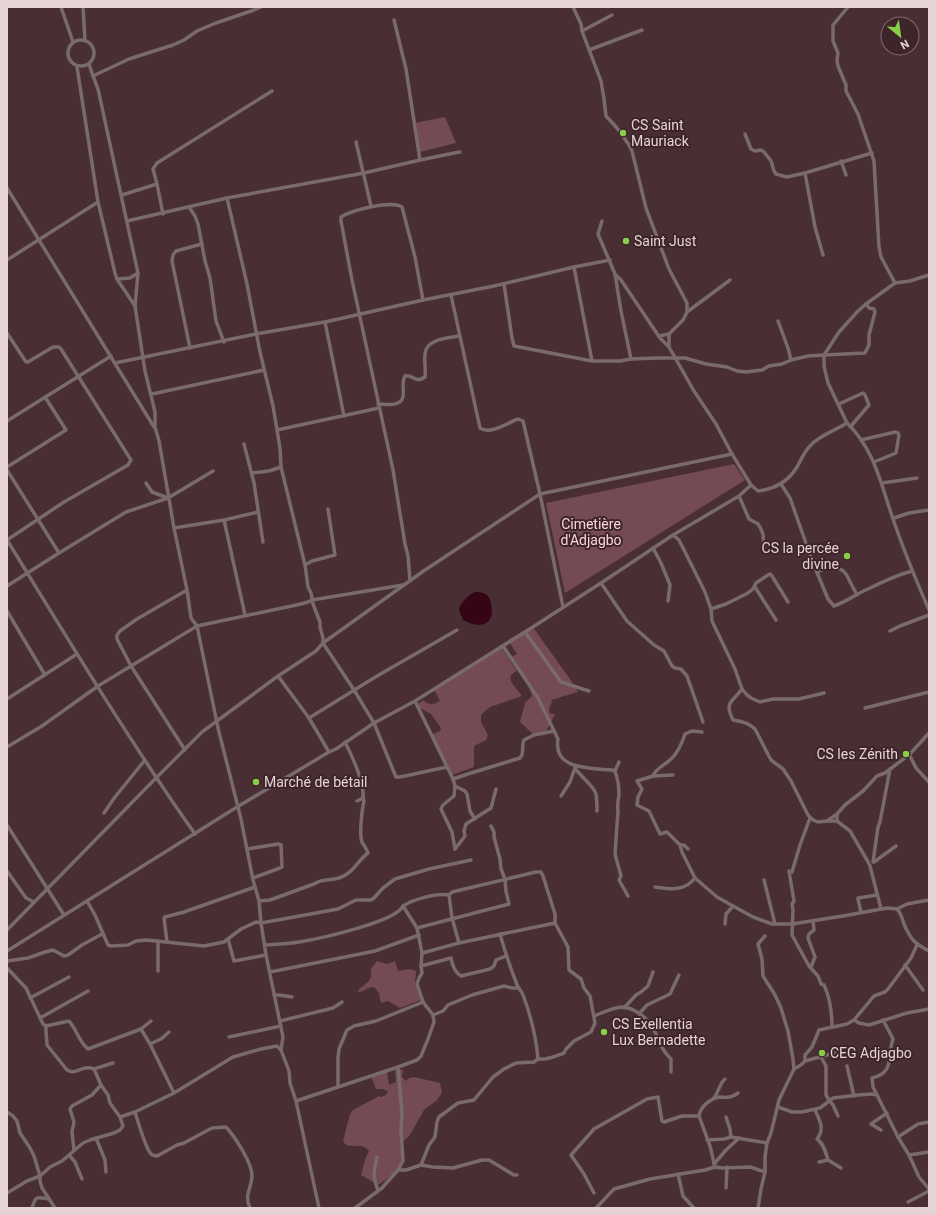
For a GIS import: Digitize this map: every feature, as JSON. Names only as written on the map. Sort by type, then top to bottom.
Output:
[{"type":"street","points":[[61,7],[74,42]]},
{"type":"street","points":[[83,7],[85,41]]},
{"type":"street","points":[[93,76],[129,58],[173,45],[184,40],[197,31],[260,7]]},
{"type":"street","points":[[573,7],[581,24],[582,31],[601,81],[606,116],[617,128],[632,151],[646,208],[669,269],[687,303],[687,312],[683,320],[669,334],[659,336]]},
{"type":"street","points":[[848,7],[833,24],[833,41],[838,53],[836,60],[843,77],[846,90],[858,114],[872,153],[874,161],[879,247],[881,257],[895,283]]},
{"type":"street","points":[[582,31],[612,15]]},
{"type":"street","points":[[394,20],[406,69],[420,160]]},
{"type":"street","points":[[589,50],[642,30]]},
{"type":"street","points":[[78,40],[85,41],[91,45],[94,52],[93,60],[85,66],[77,67],[71,63],[67,56],[68,48],[78,40]]},
{"type":"street","points":[[89,64],[98,89],[138,273],[135,306],[143,358],[155,412],[155,427],[159,441],[191,618],[197,626],[217,722],[255,887],[260,901],[261,924],[266,954],[283,1037],[281,1050]]},
{"type":"street","points":[[77,67],[98,202],[117,279],[135,306]]},
{"type":"street","points":[[162,214],[153,170],[157,163],[272,91]]},
{"type":"street","points":[[745,134],[751,149],[755,151],[761,150],[764,152],[771,161],[774,171],[778,175],[787,177],[872,153]]},
{"type":"street","points":[[356,142],[371,206]]},
{"type":"street","points":[[127,221],[227,198],[364,173],[454,152],[460,152]]},
{"type":"street","points":[[841,162],[846,175]]},
{"type":"street","points":[[805,173],[815,227],[823,255]]},
{"type":"street","points":[[122,195],[156,184]]},
{"type":"street","points":[[7,188],[155,427]]},
{"type":"street","points":[[227,198],[273,406],[280,448],[281,467],[305,565],[308,587],[320,622],[323,643],[374,723],[396,777],[447,767]]},
{"type":"street","points":[[7,260],[98,202]]},
{"type":"street","points":[[410,581],[408,556],[393,470],[359,314],[341,218],[349,213],[371,206],[397,204],[402,207],[415,258],[422,300]]},
{"type":"street","points":[[190,207],[198,224],[210,278],[216,321],[224,342]]},
{"type":"street","points":[[602,221],[598,234],[615,274],[631,358]]},
{"type":"street","points":[[190,348],[172,255],[176,251],[202,244]]},
{"type":"street","points":[[115,363],[224,342],[256,334],[326,322],[610,260]]},
{"type":"street","points":[[574,267],[592,361]]},
{"type":"street","points":[[117,279],[130,278],[138,273]]},
{"type":"street","points":[[615,274],[621,280],[659,336],[669,347],[751,485],[758,491],[771,489],[781,484],[796,468],[810,445],[847,423]]},
{"type":"street","points":[[929,275],[910,281],[895,283],[866,304],[839,332],[824,354],[824,366],[831,391],[839,404],[847,423],[861,440],[874,462],[882,483],[890,512],[894,518],[912,571],[929,610]]},
{"type":"street","points":[[687,312],[730,280]]},
{"type":"street","points":[[504,284],[514,346],[592,361],[620,361],[631,358],[685,358],[746,372],[782,364],[791,360],[824,354],[865,353],[869,345],[869,335],[875,312],[874,309],[869,308],[866,304]]},
{"type":"street","points":[[451,295],[480,428],[484,431],[501,427],[518,419],[523,421],[564,607]]},
{"type":"street","points":[[778,320],[791,360]]},
{"type":"street","points":[[326,322],[344,416]]},
{"type":"street","points":[[7,333],[26,362],[53,347],[59,347],[130,458],[131,462],[38,519],[7,540],[156,778],[195,834]]},
{"type":"street","points":[[669,334],[669,347]]},
{"type":"street","points":[[277,430],[344,416],[379,406],[396,404],[404,395],[403,379],[405,376],[408,375],[417,380],[425,377],[425,351],[429,344],[459,336]]},
{"type":"street","points":[[7,421],[111,356]]},
{"type":"street","points":[[152,394],[264,370]]},
{"type":"street","points":[[839,404],[863,393],[865,396],[869,405],[851,426]]},
{"type":"street","points":[[7,467],[66,430],[45,397]]},
{"type":"street","points":[[861,440],[895,432],[900,436],[896,453],[874,462]]},
{"type":"street","points":[[244,444],[252,473],[263,542]]},
{"type":"street","points":[[7,930],[202,732],[278,676],[316,651],[323,643],[410,581],[540,494],[732,454]]},
{"type":"street","points":[[252,473],[268,471],[281,467]]},
{"type":"street","points":[[7,470],[59,553]]},
{"type":"street","points":[[7,586],[126,512],[168,497],[214,471]]},
{"type":"street","points":[[882,483],[917,478]]},
{"type":"street","points":[[146,483],[152,492],[168,497]]},
{"type":"street","points":[[781,484],[790,498],[828,599],[834,606],[886,581],[912,571]]},
{"type":"street","points":[[7,951],[237,808],[336,749],[374,723],[415,701],[503,646],[602,583],[674,534],[739,496],[751,485]]},
{"type":"street","points":[[739,496],[749,519],[758,524],[760,527],[763,534],[764,550]]},
{"type":"street","points":[[305,565],[312,561],[335,555],[328,509]]},
{"type":"street","points":[[894,518],[910,512],[929,510]]},
{"type":"street","points":[[174,528],[224,520],[258,512]]},
{"type":"street","points":[[224,520],[245,615]]},
{"type":"street","points":[[674,534],[679,540],[706,592],[711,609],[712,621],[735,669],[742,689],[751,698],[760,702],[773,699],[799,699],[824,693]]},
{"type":"street","points":[[653,548],[670,585],[668,601]]},
{"type":"street","points":[[817,572],[832,566],[842,570],[850,580],[857,595]]},
{"type":"street","points":[[711,609],[748,594],[755,587],[756,583],[770,574],[788,602]]},
{"type":"street","points":[[602,583],[627,621],[654,645],[664,651],[672,666],[681,669],[687,676],[703,722]]},
{"type":"street","points":[[7,747],[42,726],[98,686],[197,626],[301,604],[312,600],[406,584]]},
{"type":"street","points":[[755,587],[776,620]]},
{"type":"street","points":[[185,750],[131,666],[117,639],[117,635],[120,631],[137,619],[187,590]]},
{"type":"street","points":[[7,611],[45,675]]},
{"type":"street","points":[[890,631],[929,615]]},
{"type":"street","points":[[309,718],[457,630]]},
{"type":"street","points":[[525,632],[561,682],[590,691]]},
{"type":"street","points":[[503,646],[538,698],[558,739],[557,745],[561,757],[567,763],[575,767],[615,771]]},
{"type":"street","points":[[7,699],[77,654]]},
{"type":"street","points":[[278,676],[309,718],[329,752]]},
{"type":"street","points":[[742,689],[729,703],[729,709],[733,720],[741,721],[755,729],[771,760],[783,769],[791,781],[810,818],[818,822],[837,821],[850,831],[858,842],[870,866],[882,909]]},
{"type":"street","points":[[865,708],[929,692]]},
{"type":"street","points":[[415,701],[454,779],[454,796],[443,805],[441,809],[452,832],[455,849],[465,836],[464,831],[466,824],[491,808],[496,789]]},
{"type":"street","points":[[454,779],[520,758],[522,755],[524,740],[534,735],[554,730]]},
{"type":"street","points":[[653,776],[655,771],[672,759],[677,752],[685,734],[692,731],[702,732]]},
{"type":"street","points":[[827,821],[837,814],[845,804],[863,791],[877,776],[890,769],[909,754],[929,733]]},
{"type":"street","points":[[260,901],[270,900],[314,884],[320,880],[338,878],[352,870],[368,853],[367,848],[362,841],[361,828],[364,800],[358,771],[345,742]]},
{"type":"street","points":[[909,754],[916,768],[929,782]]},
{"type":"street","points":[[104,813],[145,760]]},
{"type":"street","points":[[619,762],[615,771],[618,779],[619,796],[617,805],[618,811],[615,854],[621,876],[619,880],[628,896]]},
{"type":"street","points":[[561,796],[570,782],[575,767]]},
{"type":"street","points":[[575,767],[595,790],[597,811]]},
{"type":"street","points":[[873,862],[878,827],[890,769]]},
{"type":"street","points":[[673,775],[653,776],[637,780],[642,789],[638,796],[637,805],[649,811],[660,834],[667,832],[680,845],[695,878],[714,894],[753,917],[772,924],[792,924],[887,908],[897,909],[907,904],[929,900]]},
{"type":"street","points":[[455,786],[467,794],[470,811],[475,819]]},
{"type":"street","points":[[357,801],[363,798]]},
{"type":"street","points":[[837,814],[837,821]]},
{"type":"street","points":[[810,818],[790,871],[794,901],[792,904],[792,935],[804,958],[828,992],[832,1010],[832,1027]]},
{"type":"street","points":[[7,825],[64,915]]},
{"type":"street","points":[[417,928],[509,904],[505,879],[494,832],[491,826]]},
{"type":"street","points":[[247,849],[278,844],[281,846],[282,867],[278,870],[253,878]]},
{"type":"street","points":[[680,845],[684,845],[688,849]]},
{"type":"street","points":[[870,866],[873,862],[896,846]]},
{"type":"street","points":[[87,901],[108,945],[128,945],[142,940],[204,946],[224,942],[252,923],[256,922],[261,924],[338,909],[356,900],[371,900],[382,888],[395,879],[429,869],[471,860]]},
{"type":"street","points":[[7,871],[26,898],[28,908]]},
{"type":"street","points":[[421,1165],[429,1145],[435,1137],[439,1117],[458,1103],[474,1100],[494,1077],[504,1069],[516,1063],[534,1062],[538,1059],[544,1059],[564,1053],[570,1044],[588,1034],[595,1023],[590,996],[584,988],[581,980],[569,970],[568,947],[555,923],[555,914],[544,876],[541,872],[452,892],[449,896],[449,904],[458,943]]},
{"type":"street","points":[[655,887],[680,889],[691,884],[695,878]]},
{"type":"street","points":[[764,880],[775,924]]},
{"type":"street","points":[[167,942],[165,917],[184,912],[255,887]]},
{"type":"street","points":[[265,945],[299,942],[353,930],[381,920],[402,909],[403,906],[411,901],[443,894],[449,896]]},
{"type":"street","points":[[861,912],[858,898],[877,895]]},
{"type":"street","points":[[26,898],[34,902]]},
{"type":"street","points":[[296,1101],[398,1067],[417,1060],[421,1056],[434,1022],[433,1016],[423,1002],[417,984],[422,973],[422,953],[419,935],[417,928],[403,906]]},
{"type":"street","points":[[724,924],[726,914],[733,906]]},
{"type":"street","points":[[897,909],[908,934],[917,945],[929,951]]},
{"type":"street","points":[[811,967],[815,956],[808,938],[809,934],[814,930],[813,921]]},
{"type":"street","points":[[422,953],[458,943],[555,923]]},
{"type":"street","points":[[7,961],[28,958],[53,950],[64,956],[68,955],[102,934]]},
{"type":"street","points":[[500,934],[506,956],[522,994],[533,1026],[538,1059]]},
{"type":"street","points":[[270,972],[375,950],[419,935]]},
{"type":"street","points":[[758,1208],[765,1172],[767,1142],[780,1100],[794,1069],[788,1031],[781,1008],[763,976],[762,959],[758,944],[765,936]]},
{"type":"street","points":[[228,939],[234,961],[266,954]]},
{"type":"street","points":[[158,941],[158,971]]},
{"type":"street","points":[[805,1061],[805,1054],[812,1047],[819,1030],[847,1024],[854,1020],[874,996],[885,992],[888,989],[911,958],[917,945]]},
{"type":"street","points":[[421,966],[451,958],[452,965],[459,974],[464,975],[490,969],[494,966],[496,960],[506,956]]},
{"type":"street","points":[[905,965],[923,990]]},
{"type":"street","points":[[7,968],[26,988],[43,1024],[46,1026],[47,1045],[67,1070],[74,1072],[88,1067],[94,1069],[113,1063]]},
{"type":"street","points":[[624,1008],[636,995],[648,986],[653,972]]},
{"type":"street","points":[[639,1014],[647,1006],[670,994],[679,975]]},
{"type":"street","points":[[30,998],[69,977]]},
{"type":"street","points":[[433,1016],[443,1011],[448,1005],[472,995],[504,986],[519,988]]},
{"type":"street","points":[[40,1018],[88,992]]},
{"type":"street","points":[[274,995],[292,997]]},
{"type":"street","points":[[280,1021],[333,1008],[342,1002]]},
{"type":"street","points":[[338,1087],[339,1049],[347,1030],[354,1026],[376,1021],[423,1002]]},
{"type":"street","points":[[594,1016],[614,1008],[624,1008],[646,1018],[656,1033],[658,1041],[664,1052],[671,1059],[671,1072]]},
{"type":"street","points":[[854,1020],[859,1023],[869,1025],[907,1013],[929,1009]]},
{"type":"street","points":[[883,1020],[894,1039],[888,1068],[879,1076],[872,1078],[873,1087],[919,1177],[929,1190],[908,1202]]},
{"type":"street","points":[[46,1026],[69,1021],[80,1041],[88,1049],[142,1029],[151,1021]]},
{"type":"street","points":[[229,1037],[281,1026]]},
{"type":"street","points":[[142,1029],[174,1093]]},
{"type":"street","points":[[150,1044],[161,1039],[169,1032]]},
{"type":"street","points":[[120,1117],[135,1112],[174,1093],[233,1057],[277,1046],[281,1050],[289,1071],[290,1083],[296,1101],[319,1208]]},
{"type":"street","points":[[794,1069],[805,1061],[838,1052]]},
{"type":"street","points":[[821,1057],[826,1066],[826,1095],[838,1116]]},
{"type":"street","points":[[847,1066],[854,1096]]},
{"type":"street","points":[[355,1208],[378,1190],[398,1170],[403,1161],[401,1131],[402,1114],[398,1067]]},
{"type":"street","points":[[7,1193],[28,1180],[40,1176],[50,1167],[62,1161],[74,1150],[90,1140],[122,1129],[123,1126],[120,1117],[110,1103],[108,1095],[101,1085],[94,1069]]},
{"type":"street","points":[[715,1165],[699,1116],[701,1109],[705,1104],[717,1095],[722,1082],[725,1079]]},
{"type":"street","points":[[74,1150],[72,1132],[74,1122],[70,1109],[72,1106],[92,1095],[101,1085]]},
{"type":"street","points":[[714,1098],[730,1097],[738,1094]]},
{"type":"street","points":[[778,1107],[797,1112],[807,1112],[815,1110],[833,1098],[866,1094],[877,1095]]},
{"type":"street","points":[[594,1194],[584,1174],[571,1155],[594,1129],[653,1097],[658,1097],[662,1121],[664,1122],[682,1116],[699,1116]]},
{"type":"street","points":[[815,1110],[820,1120],[822,1131],[817,1139],[825,1150],[828,1160],[841,1168]]},
{"type":"street","points":[[7,1112],[18,1121],[20,1133],[32,1151],[40,1176],[42,1188],[55,1208]]},
{"type":"street","points":[[135,1112],[149,1149],[154,1156],[184,1143],[212,1128],[226,1127],[235,1137],[250,1167],[252,1177],[247,1201],[250,1208]]},
{"type":"street","points":[[881,1130],[871,1124],[887,1113]]},
{"type":"street","points":[[726,1117],[731,1137]]},
{"type":"street","points":[[898,1136],[918,1124],[929,1122]]},
{"type":"street","points":[[707,1140],[731,1137],[767,1142]]},
{"type":"street","points":[[96,1138],[105,1160],[106,1172]]},
{"type":"street","points":[[596,1208],[614,1189],[650,1179],[705,1170],[715,1165],[726,1150],[739,1138]]},
{"type":"street","points":[[909,1155],[929,1152]]},
{"type":"street","points":[[69,1155],[75,1162],[82,1179]]},
{"type":"street","points":[[377,1157],[374,1180],[378,1190]]},
{"type":"street","points":[[398,1170],[406,1170],[421,1165],[453,1168],[482,1160],[490,1160],[514,1175],[517,1175]]},
{"type":"street","points":[[819,1162],[828,1160]]},
{"type":"street","points":[[715,1165],[723,1168],[750,1167],[765,1172]]},
{"type":"street","points":[[726,1188],[727,1167]]},
{"type":"street","points":[[678,1174],[683,1196],[694,1208]]},
{"type":"street","points":[[32,1208],[33,1202],[36,1198],[49,1199]]},
{"type":"green space","points":[[445,117],[456,143],[420,152],[415,123]]},
{"type":"green space","name":"Cimetière d'Adjagbo","points":[[734,464],[745,480],[565,593],[546,503]]},
{"type":"green space","points":[[532,626],[578,692],[551,700],[552,703],[549,711],[551,714],[555,714],[546,732],[533,734],[520,722],[525,703],[532,696],[528,684],[511,657],[517,654],[508,640]]},
{"type":"green space","points":[[502,648],[517,671],[513,673],[511,679],[512,683],[522,696],[490,707],[481,715],[481,722],[488,735],[486,740],[474,746],[474,767],[452,775],[431,735],[440,731],[441,728],[431,714],[420,708],[418,704],[423,700],[431,704],[440,701],[434,689]]},
{"type":"green space","points":[[377,961],[387,964],[395,961],[398,971],[410,969],[416,971],[415,982],[421,1000],[400,1008],[388,1001],[381,1003],[379,993],[374,987],[358,992],[359,989],[368,982],[371,977],[371,969]]},
{"type":"green space","points":[[395,1070],[403,1070],[402,1077],[406,1081],[409,1078],[414,1077],[440,1083],[442,1093],[437,1100],[424,1110],[410,1135],[400,1145],[402,1158],[399,1166],[393,1174],[378,1185],[361,1175],[369,1151],[365,1147],[347,1145],[343,1141],[350,1114],[353,1110],[379,1096],[381,1097],[386,1095],[388,1091],[376,1089],[371,1076],[387,1071],[389,1085],[396,1082]]},
{"type":"shaded area","points":[[475,592],[484,593],[490,600],[492,611],[491,617],[485,624],[480,625],[469,623],[463,620],[459,610],[462,602]]},
{"type":"place","name":"CS Saint Mauriack","points":[[623,133]]},
{"type":"place","name":"Saint Just","points":[[626,241]]},
{"type":"place","name":"CS la percée divine","points":[[847,556]]},
{"type":"place","name":"CS les Zénith","points":[[906,754]]},
{"type":"place","name":"Marché de bétail","points":[[256,782]]},
{"type":"place","name":"CS Exellentia Lux Bernadette","points":[[604,1032]]},
{"type":"place","name":"CEG Adjagbo","points":[[822,1053]]}]
